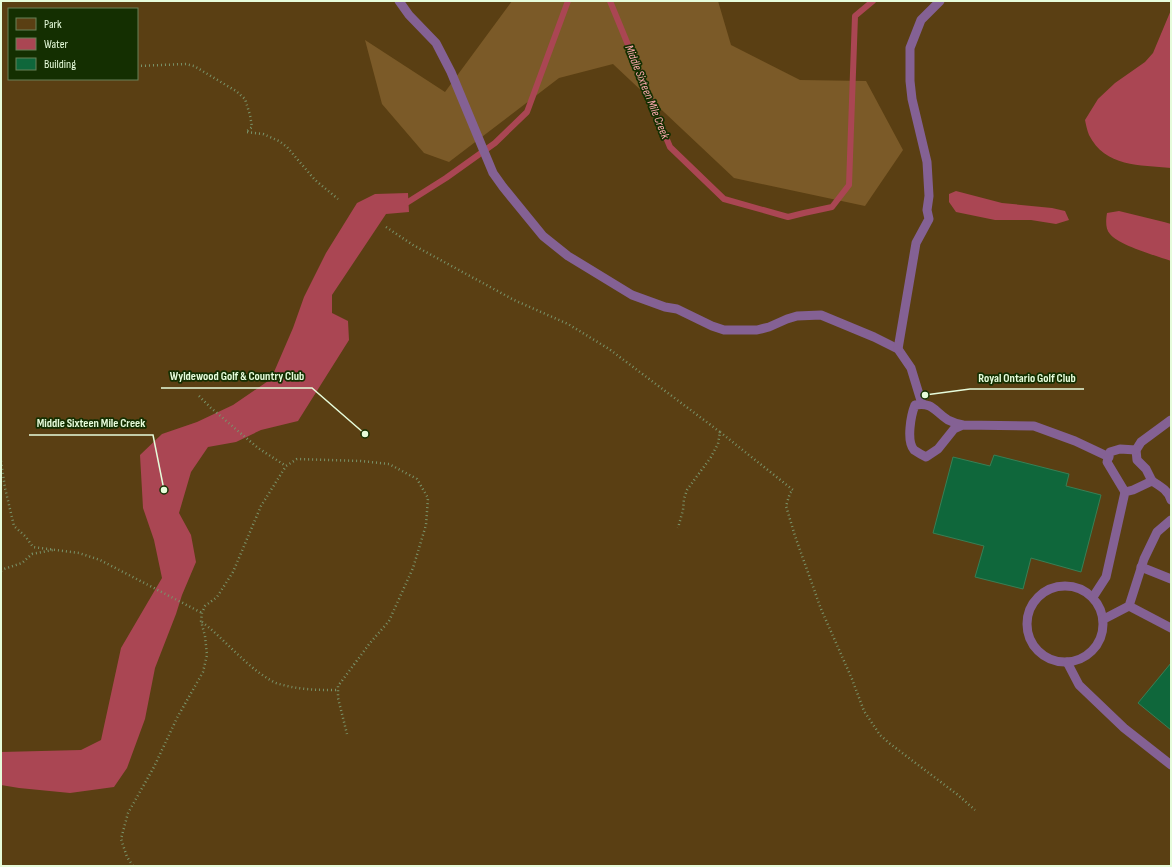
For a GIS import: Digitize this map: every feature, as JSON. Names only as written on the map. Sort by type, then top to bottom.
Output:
[{"type":"lane","points":[[399,1],[409,15],[436,42],[494,173],[503,187],[543,236],[568,256],[632,295],[665,307],[677,309],[712,326],[724,330],[757,330],[770,328],[787,319],[797,316],[821,315],[874,337],[898,349],[911,368],[922,404]]},
{"type":"lane","points":[[898,349],[916,243],[929,218],[927,210],[929,196],[927,162],[912,98],[910,80],[910,48],[921,20],[940,1]]},
{"type":"lane","points":[[963,425],[954,429],[938,449],[926,457],[914,449],[910,439],[911,414],[915,405],[922,404],[930,405],[949,420],[963,425],[1034,426],[1075,441],[1109,457]]},
{"type":"lane","points":[[1171,420],[1141,442],[1136,450],[1137,460],[1146,469],[1152,481],[1165,489],[1170,495],[1171,500]]},
{"type":"lane","points":[[1093,597],[1106,577],[1125,492],[1107,462],[1110,452],[1120,449],[1136,450]]},
{"type":"lane","points":[[1125,492],[1152,481]]},
{"type":"lane","points":[[1104,619],[1129,606],[1141,568],[1157,532],[1171,520]]},
{"type":"lane","points":[[1141,568],[1171,579]]},
{"type":"lane","points":[[1070,585],[1082,589],[1093,597],[1100,607],[1104,619],[1103,632],[1098,644],[1090,653],[1080,660],[1067,662],[1055,661],[1044,656],[1034,647],[1029,636],[1027,623],[1029,610],[1035,599],[1045,590],[1057,586],[1070,585]]},
{"type":"lane","points":[[1129,606],[1171,628]]},
{"type":"lane","points":[[1067,662],[1079,685],[1124,728],[1171,765]]},
{"type":"path","points":[[138,66],[186,64],[194,66],[236,91],[245,99],[250,115],[252,127],[246,132],[263,134],[283,144],[296,156],[315,180],[338,199]]},
{"type":"path","points":[[386,227],[412,245],[514,300],[568,324],[603,345],[720,432],[793,490],[790,493],[786,506],[795,536],[821,609],[852,679],[864,711],[880,735],[889,744],[958,795],[975,810]]},
{"type":"path","points":[[199,396],[239,433],[286,466]]},
{"type":"path","points":[[678,528],[687,490],[711,457],[718,444],[720,432]]},
{"type":"path","points":[[133,866],[127,856],[121,839],[128,813],[154,767],[177,718],[203,672],[207,655],[205,636],[201,621],[202,613],[205,606],[218,597],[233,572],[261,506],[286,466],[297,459],[361,461],[389,464],[417,479],[428,498],[426,525],[414,568],[389,621],[370,643],[338,686],[338,698],[347,734]]},
{"type":"path","points":[[1,461],[5,488],[14,526],[33,546],[79,553],[100,560],[202,613]]},
{"type":"path","points":[[1,571],[22,563],[32,554],[56,549]]},
{"type":"path","points":[[201,621],[252,668],[273,682],[290,687],[311,690],[338,690]]},
{"type":"green space","points":[[1,1],[1171,1],[1171,866],[1,866]]},
{"type":"shaded area","points":[[512,1],[718,1],[731,45],[800,80],[866,81],[903,150],[865,206],[734,178],[613,64],[559,78],[449,162],[424,153],[382,104],[365,40],[445,92]]},
{"type":"water","points":[[1171,10],[1171,168],[1136,165],[1114,159],[1104,153],[1096,145],[1089,135],[1085,120],[1098,99],[1115,83],[1145,62],[1153,53]]},
{"type":"water","points":[[956,191],[1002,203],[1052,208],[1065,211],[1069,220],[1056,224],[1031,220],[995,220],[956,212],[949,202],[949,194]]},
{"type":"water","points":[[408,193],[409,212],[386,214],[332,295],[332,313],[348,321],[349,340],[298,421],[261,430],[236,442],[208,447],[191,472],[179,513],[191,535],[196,562],[155,668],[145,719],[127,768],[114,787],[70,793],[1,785],[1,752],[81,750],[101,740],[121,648],[162,578],[154,540],[143,508],[140,455],[162,434],[197,422],[233,405],[271,379],[293,328],[304,297],[326,253],[357,203],[375,194]]},
{"type":"water","points":[[1119,211],[1171,224],[1171,261],[1129,246],[1114,238],[1108,232],[1106,221],[1107,213]]},
{"type":"building","points":[[994,455],[1069,474],[1066,486],[1101,495],[1081,572],[1031,558],[1023,589],[975,577],[984,546],[933,533],[953,457],[990,466]]},
{"type":"building","points":[[1171,663],[1171,730],[1138,703]]},
{"type":"waterway","name":"Middle Sixteen Mile Creek","points":[[408,202],[446,178],[495,143],[527,112],[568,1]]},
{"type":"waterway","name":"Middle Sixteen Mile Creek","points":[[610,1],[670,147],[724,199],[788,217],[832,207],[849,185],[855,16],[873,1]]},
{"type":"place","name":"Royal Ontario Golf Club","points":[[925,395]]},
{"type":"place","name":"Wyldewood Golf & Country Club","points":[[365,434]]},
{"type":"place","name":"Middle Sixteen Mile Creek","points":[[164,490]]}]
